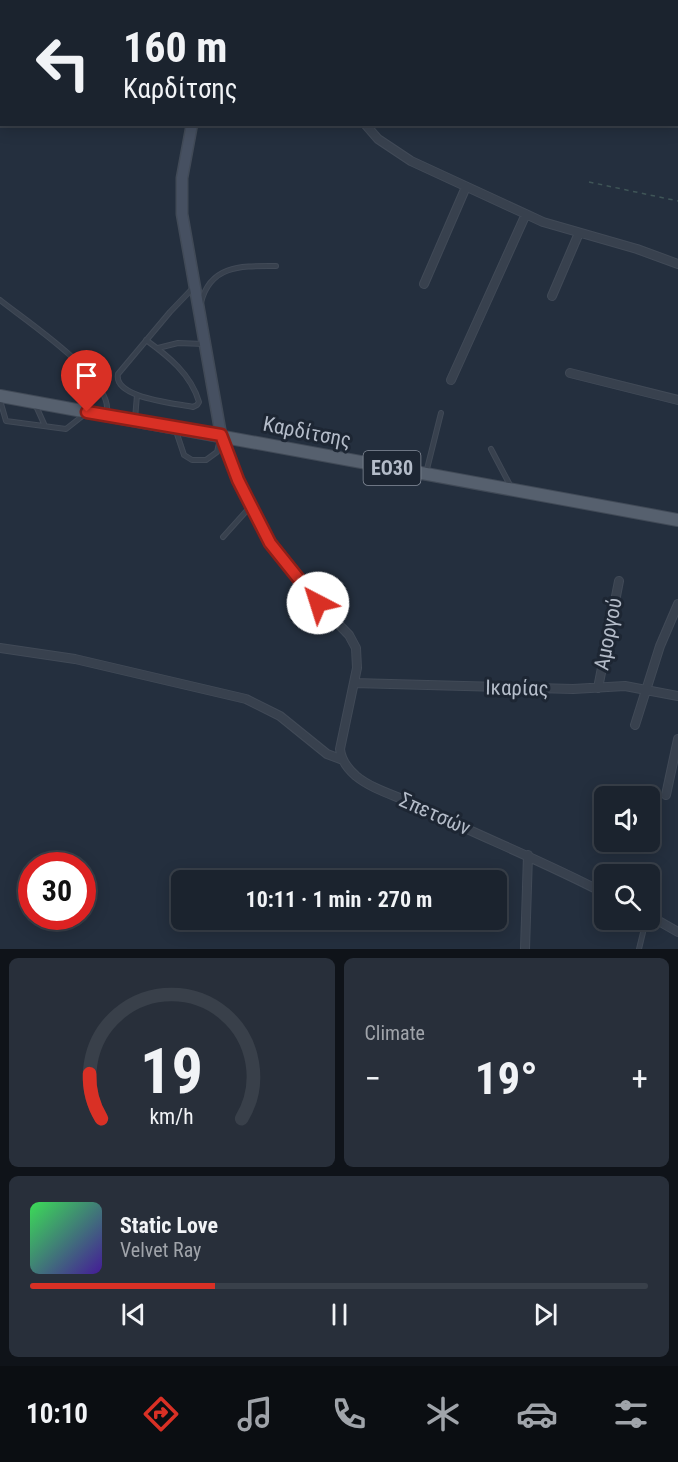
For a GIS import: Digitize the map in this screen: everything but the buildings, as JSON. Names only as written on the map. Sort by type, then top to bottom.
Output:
[{"type":"main road","name":"Καρδίτσης","points":[[0,398],[35,402],[221,435],[678,520]]},
{"type":"street","points":[[192,126],[184,158],[181,198],[194,287],[221,435],[250,506],[270,543],[353,641],[358,654],[342,734],[340,749],[343,759]]},
{"type":"street","points":[[367,126],[378,139],[397,153],[526,214],[678,264]]},
{"type":"street","points":[[424,285],[466,187]]},
{"type":"street","points":[[451,380],[526,214]]},
{"type":"street","points":[[552,296],[579,233]]},
{"type":"street","points":[[570,373],[678,400]]},
{"type":"street","name":"Αμοργού","points":[[597,688],[619,581]]},
{"type":"street","points":[[634,724],[678,604]]},
{"type":"street","name":"Σπετσών","points":[[0,648],[58,655],[246,699],[280,716],[327,754],[343,759],[356,776],[367,783],[451,823],[528,855],[594,888]]},
{"type":"street","name":"Ικαρίας","points":[[354,683],[597,688],[625,686],[678,696]]},
{"type":"street","points":[[666,795],[678,739]]},
{"type":"street","points":[[525,949],[528,855]]},
{"type":"street","points":[[660,922],[678,932]]},
{"type":"lane","points":[[199,313],[204,292],[216,277],[230,269],[243,266],[276,266]]},
{"type":"lane","points":[[146,340],[158,348],[192,383],[199,402],[193,407],[137,395],[119,386],[116,381],[118,374],[146,340],[194,287]]},
{"type":"lane","points":[[0,300],[89,372],[106,398],[106,416]]},
{"type":"lane","points":[[158,348],[178,343],[205,344]]},
{"type":"lane","points":[[135,421],[137,395]]},
{"type":"lane","points":[[0,398],[6,421],[66,429],[87,412]]},
{"type":"lane","points":[[35,402],[45,426]]},
{"type":"lane","points":[[426,474],[441,413]]},
{"type":"lane","points":[[175,427],[184,455],[192,460],[206,460],[216,452],[221,435]]},
{"type":"lane","points":[[491,449],[505,471],[513,490]]},
{"type":"lane","points":[[223,537],[250,506]]},
{"type":"lane","points":[[639,949],[644,930]]},
{"type":"path","points":[[589,182],[678,201]]},
{"type":"route","points":[[87,412],[221,435],[238,480],[270,543],[318,603]]}]
